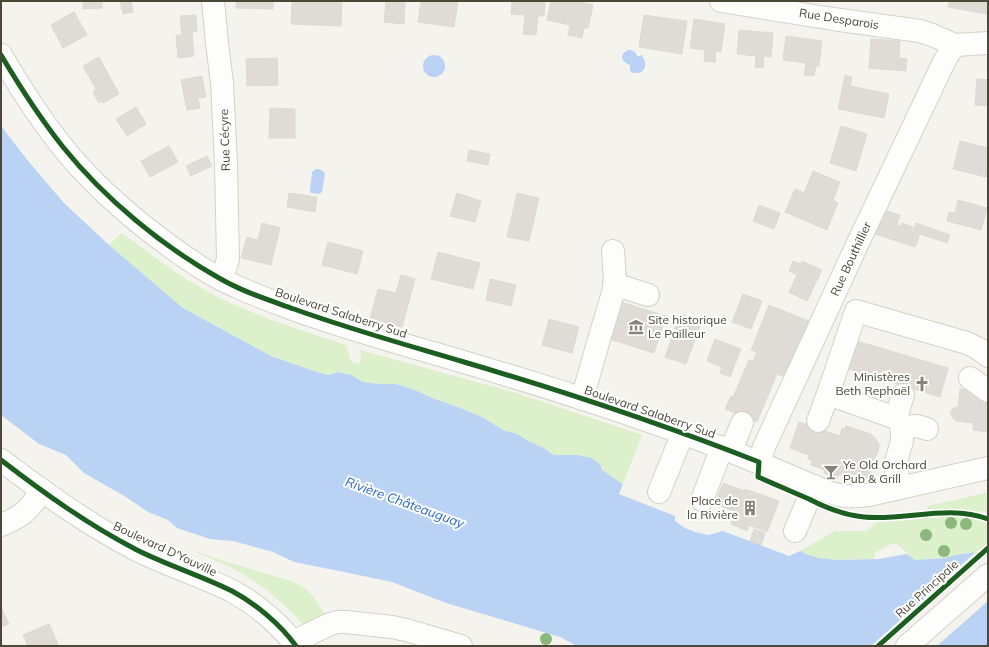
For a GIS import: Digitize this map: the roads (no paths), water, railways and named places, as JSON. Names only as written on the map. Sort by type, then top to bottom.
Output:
[{"type":"street","name":"Rue Cécyre","points":[[213,1],[216,43],[222,83],[226,164],[228,259],[221,279]]},
{"type":"street","name":"Rue Desparois","points":[[721,1],[920,31],[955,45]]},
{"type":"street","points":[[955,45],[988,43]]},
{"type":"street","name":"Rue Bouthillier","points":[[759,462],[780,393],[859,241],[949,53],[955,45]]},
{"type":"street","name":"Boulevard Salaberry Sud","points":[[1,55],[38,114],[63,147],[117,204],[156,236],[204,269],[234,286],[263,298],[347,327],[502,373],[682,433],[726,449],[814,486],[837,494],[853,496],[869,495],[988,468]]},
{"type":"street","points":[[582,399],[613,293],[613,251]]},
{"type":"street","points":[[614,284],[648,295]]},
{"type":"street","points":[[818,421],[856,311],[968,343],[988,356]]},
{"type":"street","points":[[970,378],[988,391]]},
{"type":"street","points":[[828,394],[899,422],[927,429]]},
{"type":"street","points":[[902,487],[895,465],[902,441],[899,422],[903,395]]},
{"type":"street","points":[[702,500],[726,449],[742,423]]},
{"type":"street","points":[[659,492],[682,433]]},
{"type":"street","name":"Boulevard D'Youville","points":[[1,460],[87,521],[135,549],[234,592],[263,613],[279,627],[294,644]]},
{"type":"street","points":[[795,531],[814,486]]},
{"type":"street","points":[[1,525],[24,513],[38,497],[41,489]]},
{"type":"street","points":[[911,642],[988,575]]},
{"type":"street","points":[[294,644],[328,625],[337,622],[346,622],[392,627],[461,646]]},
{"type":"water","points":[[628,50],[635,52],[638,57],[641,55],[644,59],[644,69],[639,73],[631,72],[630,65],[622,58],[623,54]]},
{"type":"water","points":[[434,55],[442,58],[445,66],[442,74],[434,77],[426,74],[423,66],[426,58]]},
{"type":"water","name":"Rivière Châteauguay","points":[[1,125],[29,162],[64,203],[109,245],[183,308],[271,356],[329,375],[338,372],[351,375],[363,382],[396,384],[415,390],[482,417],[503,430],[517,434],[555,455],[578,455],[591,458],[600,464],[602,470],[623,484],[619,494],[675,516],[675,521],[685,528],[695,532],[708,535],[723,531],[789,556],[800,551],[819,558],[837,560],[879,559],[907,554],[915,560],[944,558],[961,554],[988,551],[988,646],[577,646],[560,637],[446,603],[392,582],[294,562],[273,552],[233,541],[210,539],[177,528],[168,520],[148,512],[126,497],[84,473],[66,455],[39,444],[1,415]]},
{"type":"water","points":[[316,169],[321,170],[325,174],[322,192],[319,194],[311,193],[310,191],[312,172]]},
{"type":"place","name":"Site historique Le Pailleur","points":[[636,327]]},
{"type":"place","name":"Ministères Beth Rephaël","points":[[922,384]]},
{"type":"place","name":"Ye Old Orchard Pub & Grill","points":[[831,472]]},
{"type":"place","name":"Place de la Rivière","points":[[750,508]]}]
